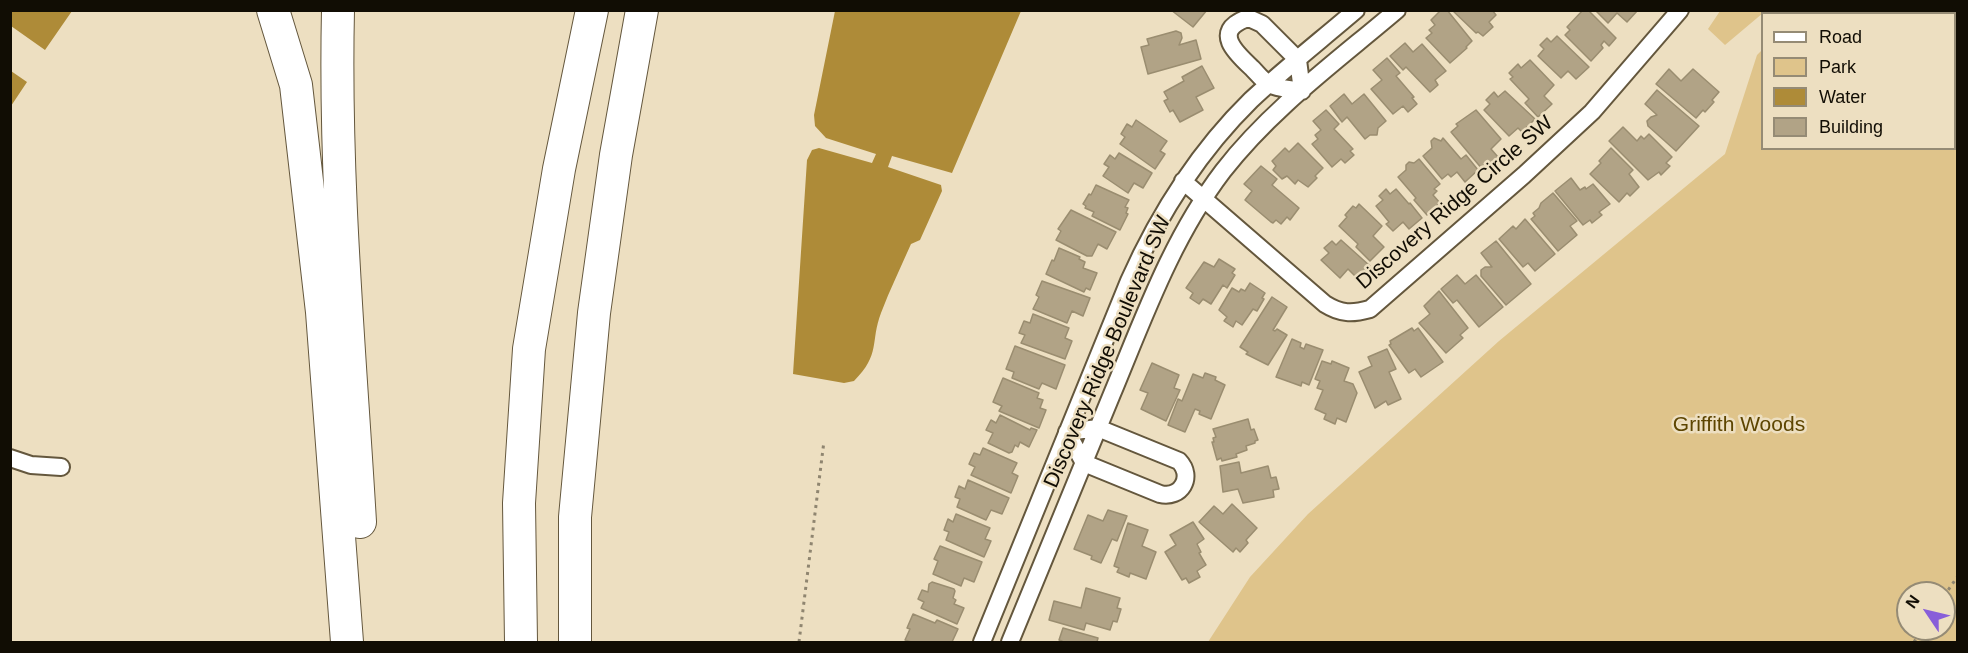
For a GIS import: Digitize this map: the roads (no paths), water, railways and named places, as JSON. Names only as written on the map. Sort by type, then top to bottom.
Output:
[{"type":"highway","points":[[273,10],[296,85],[322,312],[348,642]]},
{"type":"highway","points":[[338,10],[337,68],[343,232],[366,642]]},
{"type":"highway","points":[[521,642],[519,503],[530,349],[559,169],[592,10]]},
{"type":"highway","points":[[575,642],[575,516],[594,313],[616,155],[642,10]]},
{"type":"street","name":"Discovery Ridge Boulevard SW","points":[[982,642],[1142,251],[1167,205],[1230,122],[1269,84],[1356,10]]},
{"type":"street","name":"Discovery Ridge Boulevard SW","points":[[1010,642],[1173,250],[1204,198],[1241,149],[1302,91],[1397,10]]},
{"type":"street","name":"Discovery Ridge Circle SW","points":[[1183,181],[1325,304],[1336,311],[1349,314],[1370,309],[1524,175],[1592,112],[1680,10]]},
{"type":"street","points":[[1245,19],[1257,21],[1298,60],[1302,91],[1269,84],[1231,47],[1229,35],[1234,25],[1245,19]]},
{"type":"street","points":[[1098,428],[1179,461],[1185,471],[1185,483],[1177,492],[1166,495],[1084,463],[1067,432],[1098,428]]},
{"type":"street","points":[[10,458],[31,465],[61,467]]},
{"type":"water","points":[[10,11],[72,11],[45,50],[11,26]]},
{"type":"water","points":[[835,11],[1021,11],[952,173],[892,156],[888,167],[941,185],[942,191],[920,240],[911,244],[888,295],[868,363],[854,381],[844,383],[793,374],[807,160],[812,150],[819,148],[872,163],[876,154],[826,138],[815,126],[814,115]]},
{"type":"water","points":[[11,71],[27,82],[11,106]]},
{"type":"park label","name":"Griffith Woods","points":[[1739,425]]}]
